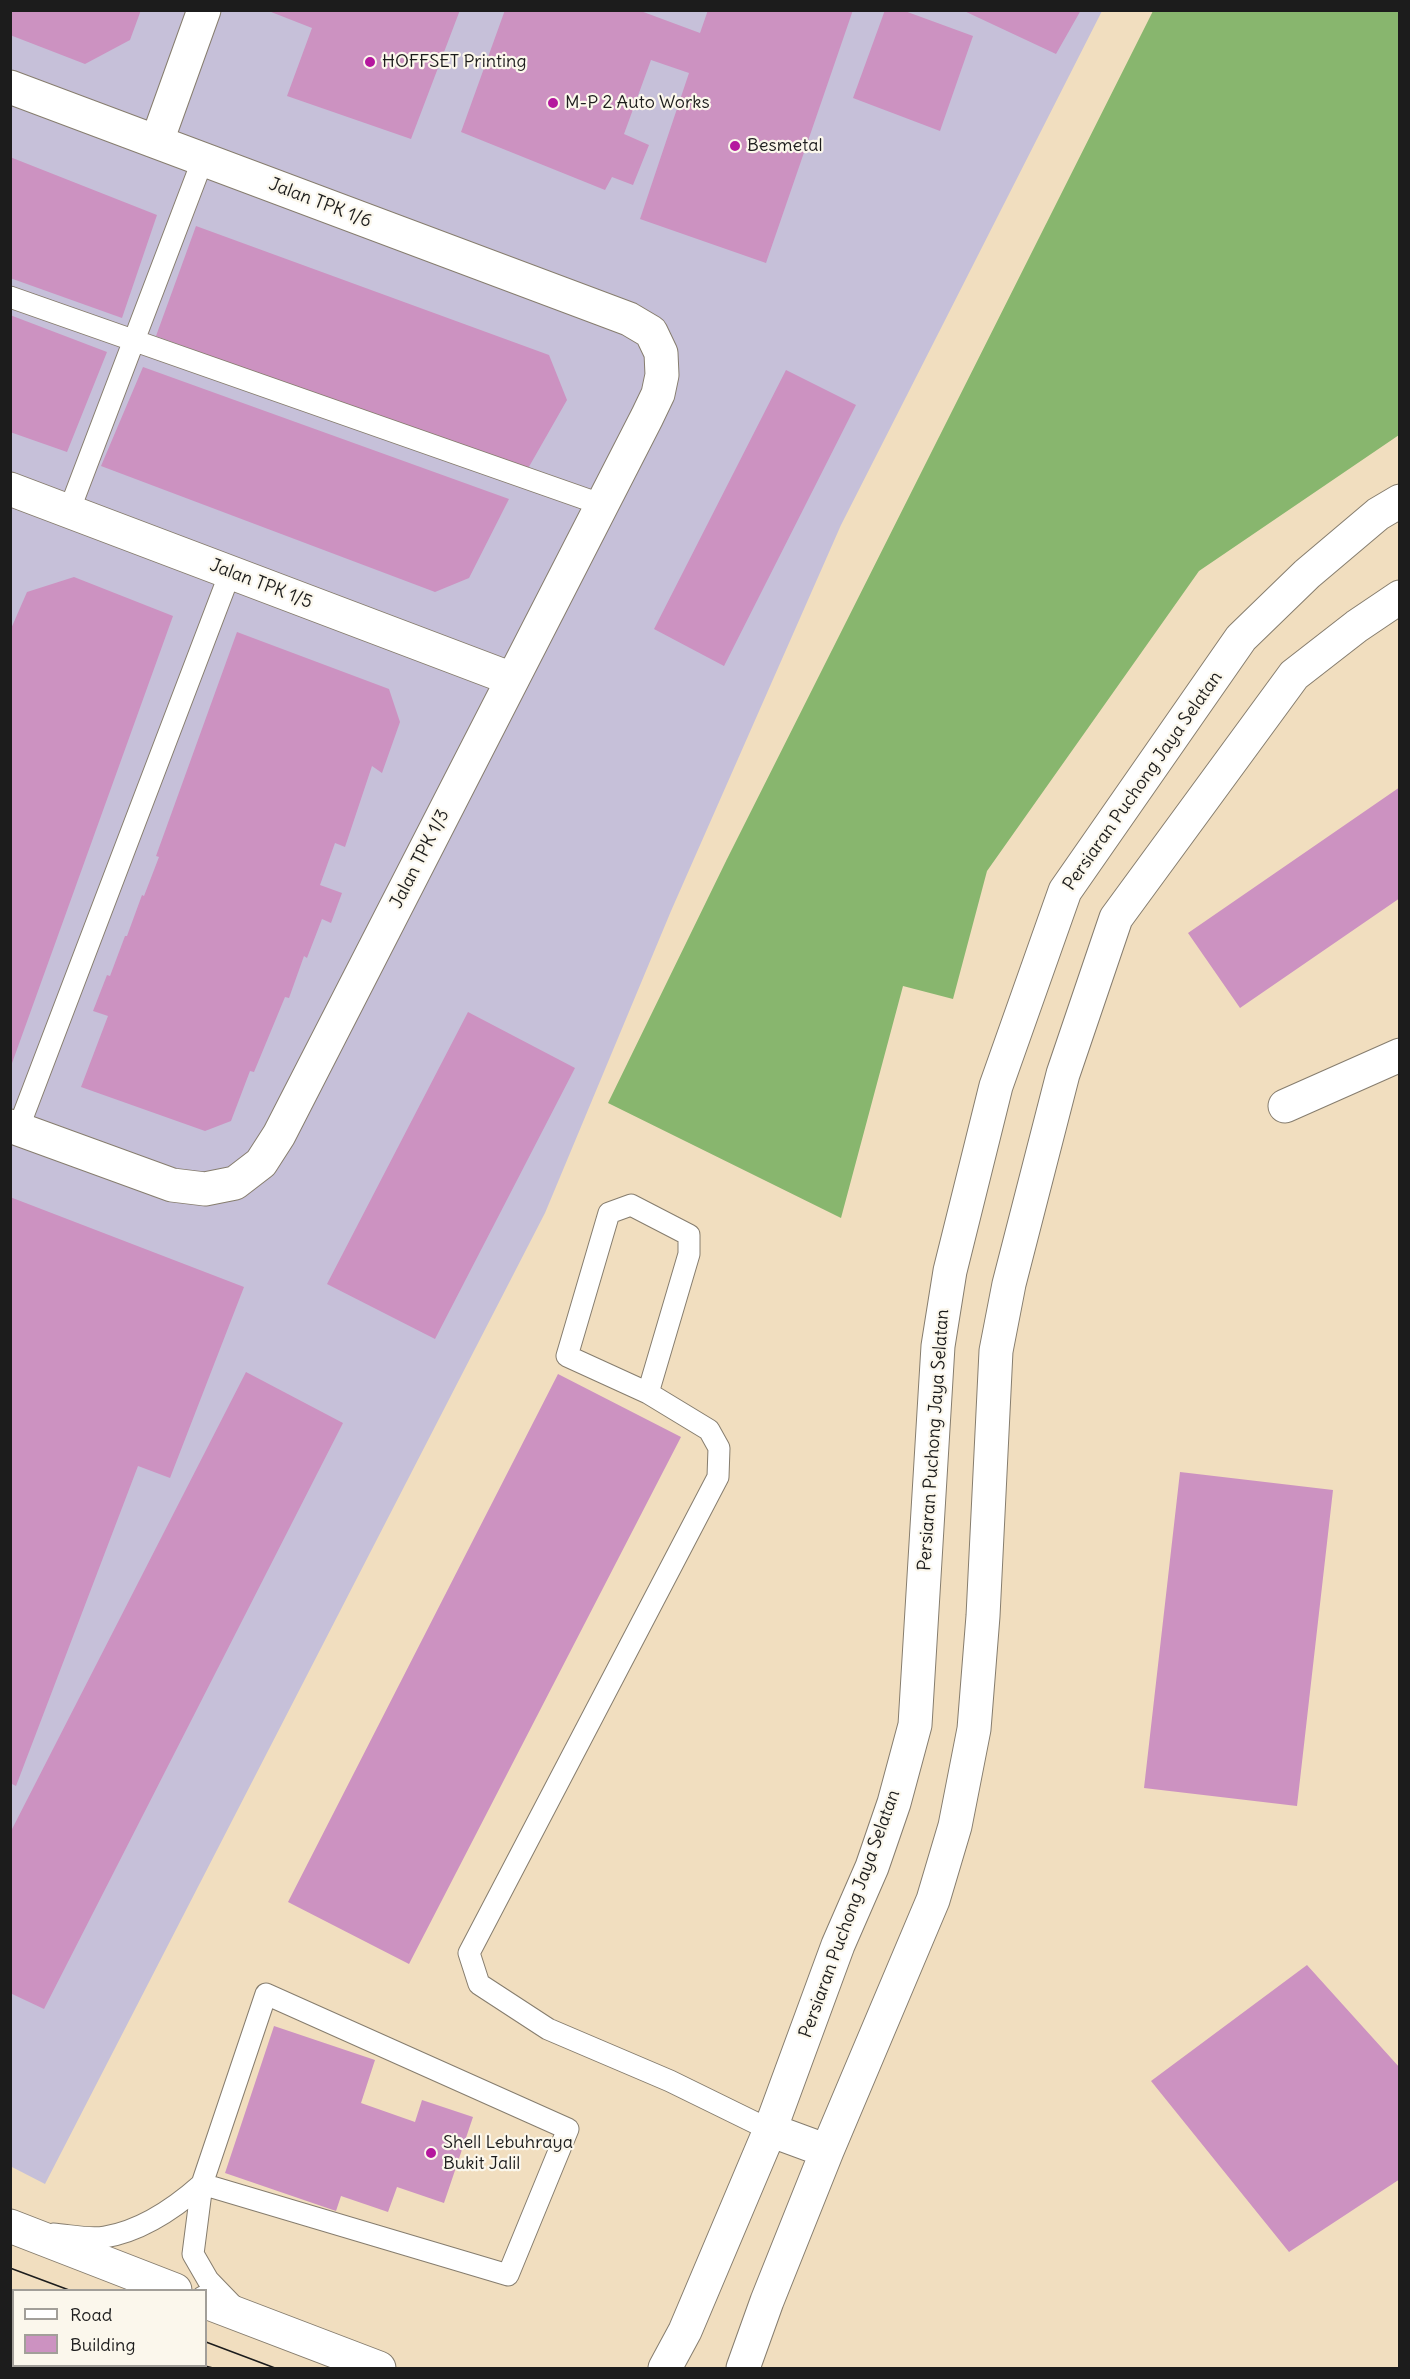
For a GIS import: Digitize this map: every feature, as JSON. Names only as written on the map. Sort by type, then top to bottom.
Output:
[{"type":"main road","points":[[157,141],[204,10]]},
{"type":"main road","name":"Jalan TPK 1/6","points":[[10,87],[629,319]]},
{"type":"main road","name":"Jalan TPK 1/3","points":[[14,1128],[172,1185],[205,1189],[235,1183],[261,1163],[279,1135],[658,394],[662,375],[661,353],[651,332],[629,319]]},
{"type":"main road","name":"Jalan TPK 1/5","points":[[12,495],[69,511],[512,679]]},
{"type":"main road","name":"Persiaran Puchong Jaya Selatan","points":[[665,2368],[686,2331],[770,2130],[838,1945],[872,1867],[894,1803],[915,1725],[938,1346],[950,1271],[996,1086],[1065,891],[1241,638],[1307,574],[1378,514],[1400,501]]},
{"type":"main road","points":[[743,2368],[767,2301],[827,2151],[933,1900],[955,1826],[974,1729],[983,1616],[996,1351],[1009,1284],[1063,1074],[1116,918],[1294,675],[1400,597]]},
{"type":"main road","points":[[1285,1106],[1400,1055]]},
{"type":"main road","points":[[770,2130],[827,2151]]},
{"type":"main road","points":[[17,2229],[173,2289]]},
{"type":"main road","points":[[207,2302],[379,2368]]},
{"type":"lane","points":[[69,511],[203,159]]},
{"type":"lane","points":[[10,297],[600,504]]},
{"type":"lane","points":[[14,1128],[230,573]]},
{"type":"lane","points":[[648,1393],[689,1254],[689,1235],[631,1205],[609,1213],[567,1356],[648,1393],[709,1430],[719,1448],[718,1477],[469,1953],[479,1984],[548,2029],[670,2081],[770,2130]]},
{"type":"lane","points":[[202,2184],[508,2275],[568,2129],[266,1994],[202,2184],[193,2253],[208,2280],[242,2316]]},
{"type":"lane","points":[[17,2229],[102,2238],[130,2231],[181,2204],[202,2184]]},
{"type":"shaded area","points":[[10,11],[1102,11],[841,525],[671,911],[545,1213],[45,2184],[10,2166]]},
{"type":"green space","points":[[1153,11],[1399,11],[1399,435],[1199,571],[987,871],[953,999],[903,986],[841,1218],[608,1103],[727,859]]},
{"type":"building","points":[[10,10],[141,10],[130,40],[85,64],[10,35]]},
{"type":"building","name":"HOFFSET Printing","points":[[266,10],[460,10],[411,139],[287,96],[312,28]]},
{"type":"building","points":[[505,10],[638,10],[700,33],[708,10],[853,10],[766,263],[640,219],[689,73],[651,60],[624,134],[649,145],[633,185],[612,177],[605,190],[461,132]]},
{"type":"building","points":[[885,10],[902,10],[973,36],[940,131],[853,98]]},
{"type":"building","points":[[962,10],[1081,10],[1056,54]]},
{"type":"building","points":[[10,157],[157,215],[122,318],[10,278]]},
{"type":"building","points":[[196,226],[549,355],[567,400],[526,472],[156,336]]},
{"type":"building","points":[[10,315],[107,352],[67,452],[10,432]]},
{"type":"building","points":[[143,367],[509,499],[469,578],[435,592],[101,466]]},
{"type":"building","points":[[786,370],[856,405],[724,666],[654,629]]},
{"type":"building","points":[[74,577],[173,616],[11,1066],[10,631],[27,592]]},
{"type":"building","points":[[237,632],[389,689],[400,722],[382,773],[372,766],[345,847],[335,843],[320,885],[342,893],[331,923],[322,919],[307,958],[304,956],[289,998],[285,997],[254,1072],[250,1071],[231,1121],[205,1131],[81,1087],[108,1016],[93,1011],[107,975],[110,976],[159,857],[156,856]]},
{"type":"building","points":[[1400,787],[1400,898],[1240,1008],[1188,933]]},
{"type":"building","points":[[468,1012],[575,1068],[435,1339],[327,1284]]},
{"type":"building","points":[[10,1197],[244,1287],[170,1478],[138,1466],[16,1786],[10,1783]]},
{"type":"building","points":[[246,1372],[343,1423],[44,2009],[10,1993],[10,1833]]},
{"type":"building","points":[[558,1374],[681,1437],[409,1964],[288,1902]]},
{"type":"building","points":[[1180,1472],[1333,1490],[1297,1806],[1144,1788]]},
{"type":"building","points":[[1307,1965],[1400,2068],[1400,2179],[1289,2252],[1151,2081]]},
{"type":"building","points":[[274,2026],[375,2060],[361,2103],[415,2122],[422,2100],[473,2117],[444,2203],[397,2187],[388,2212],[341,2196],[336,2211],[225,2173]]},
{"type":"tram line","points":[[10,2268],[66,2289]]},
{"type":"tram line","points":[[207,2342],[275,2368]]},
{"type":"tram line","points":[[207,2366],[213,2368]]},
{"type":"place","name":"HOFFSET Printing","points":[[370,62]]},
{"type":"place","name":"M-P 2 Auto Works","points":[[553,103]]},
{"type":"place","name":"Besmetal","points":[[735,146]]},
{"type":"place","name":"Shell Lebuhraya Bukit Jalil","points":[[431,2153]]}]
